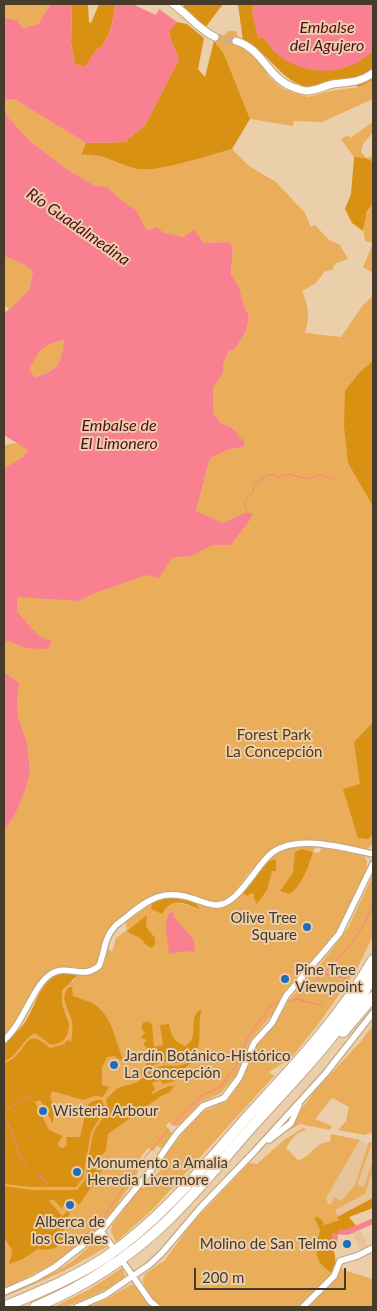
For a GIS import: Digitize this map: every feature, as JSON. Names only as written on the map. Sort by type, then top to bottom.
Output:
[{"type":"highway","points":[[4,1307],[80,1273],[125,1243],[158,1216],[307,1051],[358,985],[373,960]]},
{"type":"highway","points":[[35,1307],[98,1276],[118,1263],[164,1224],[316,1056],[344,1022],[373,977]]},
{"type":"highway","points":[[316,1056],[333,1042],[373,997]]},
{"type":"street","points":[[173,4],[206,33],[215,37]]},
{"type":"street","points":[[236,41],[256,52],[273,75],[288,85],[306,91],[333,84],[356,82],[373,73]]},
{"type":"street","points":[[4,1040],[15,1028],[42,982],[50,974],[61,970],[85,972],[99,966],[103,957],[106,938],[110,931],[122,920],[159,896],[181,895],[208,905],[227,902],[238,893],[273,852],[297,842],[320,844],[373,854]]},
{"type":"street","points":[[4,1292],[34,1279],[60,1264],[101,1231],[151,1170],[177,1133],[203,1106],[224,1098],[239,1078],[254,1043],[272,1023],[286,996],[339,934],[373,864]]},
{"type":"street","points":[[77,1307],[105,1296],[161,1254],[201,1207],[254,1152],[291,1123],[305,1096],[325,1074],[373,1013]]},
{"type":"street","points":[[101,1231],[111,1245]]},
{"type":"street","points":[[303,1307],[331,1279],[340,1261],[357,1256],[373,1248]]},
{"type":"street","points":[[125,1265],[150,1301],[157,1307]]},
{"type":"shaded area","points":[[72,4],[88,4],[89,22],[91,23],[99,4],[115,4],[110,31],[102,46],[85,67],[75,64],[71,44]]},
{"type":"shaded area","points":[[185,4],[223,4],[205,28],[183,7]]},
{"type":"shaded area","points":[[238,4],[254,4],[252,13],[264,38],[275,52],[368,55],[373,50],[373,80],[359,87],[347,81],[338,80],[314,86],[303,86],[297,83],[283,73],[261,52],[243,41]]},
{"type":"shaded area","points":[[177,22],[187,24],[204,38],[198,69],[205,77],[214,41],[224,54],[250,119],[232,149],[184,163],[146,170],[129,167],[97,156],[81,155],[86,143],[125,142],[145,125],[179,59],[169,31]]},
{"type":"shaded area","points":[[354,157],[366,158],[373,162],[373,203],[367,212],[363,231],[352,223],[345,209],[351,194]]},
{"type":"shaded area","points":[[373,361],[373,506],[348,463],[344,426],[345,391],[360,372]]},
{"type":"shaded area","points":[[373,722],[373,834],[368,839],[358,838],[343,789],[360,784],[354,742]]},
{"type":"shaded area","points":[[302,849],[313,852],[304,875],[295,890],[290,894],[280,891],[293,873],[295,852]]},
{"type":"shaded area","points":[[276,859],[276,871],[272,871],[267,890],[257,904],[254,894],[251,893],[247,896],[243,893],[265,863]]},
{"type":"shaded area","points":[[169,896],[196,903],[199,909],[178,902],[166,908],[162,914],[151,909],[152,903]]},
{"type":"shaded area","points":[[147,915],[146,927],[155,938],[155,944],[152,948],[147,946],[139,937],[127,931]]},
{"type":"shaded area","points":[[64,972],[78,975],[62,990],[62,1005],[69,1024],[68,1033],[64,1040],[51,1045],[35,1033],[26,1040],[13,1056],[4,1061],[4,1042],[23,1024],[45,984],[56,975]]},
{"type":"shaded area","points":[[69,987],[72,987],[73,996],[92,1003],[105,1014],[125,1063],[114,1056],[107,1057],[102,1068],[102,1085],[109,1087],[103,1097],[94,1096],[84,1100],[52,1091],[50,1097],[54,1106],[53,1124],[40,1100],[35,1102],[49,1130],[63,1136],[58,1143],[59,1147],[63,1148],[67,1145],[66,1137],[80,1137],[88,1104],[96,1100],[102,1100],[105,1109],[91,1132],[83,1178],[76,1187],[31,1187],[4,1184],[4,1063],[18,1054],[30,1040],[41,1041],[50,1048],[64,1044],[68,1040],[71,1042],[72,1022],[65,1000],[66,991]]},
{"type":"shaded area","points":[[202,1009],[199,1044],[191,1059],[179,1063],[162,1062],[151,1067],[142,1075],[140,1072],[144,1069],[151,1050],[143,1045],[146,1040],[141,1037],[145,1033],[141,1028],[143,1023],[147,1021],[152,1024],[154,1047],[163,1045],[160,1025],[169,1024],[174,1038],[185,1046],[192,1038],[197,1012]]},
{"type":"shaded area","points":[[195,1059],[174,1081],[163,1084],[160,1080],[152,1083],[155,1090],[151,1092],[152,1094],[169,1086],[174,1086],[170,1092],[161,1096],[108,1134],[106,1150],[101,1156],[101,1172],[79,1205],[72,1198],[61,1208],[53,1199],[49,1201],[62,1216],[68,1211],[70,1213],[64,1227],[64,1242],[52,1249],[38,1249],[21,1260],[9,1264],[12,1253],[4,1234],[4,1186],[31,1190],[77,1190],[85,1180],[93,1133],[108,1109],[106,1099],[118,1088],[138,1082],[152,1069],[163,1065],[180,1065]]},
{"type":"shaded area","points":[[373,1140],[373,1208],[324,1225],[326,1198],[360,1141],[369,1144]]},
{"type":"shaded area","points":[[373,1198],[373,1208],[349,1217],[357,1227],[339,1233],[331,1242],[335,1254],[332,1273],[321,1264],[317,1255],[320,1230],[315,1220],[316,1216],[322,1220],[324,1225],[339,1220],[337,1217]]},
{"type":"shaded area","points":[[359,1228],[369,1248],[361,1252],[352,1232]]},
{"type":"green space","points":[[4,4],[51,4],[38,24],[23,28],[17,20],[4,18]]},
{"type":"green space","points":[[228,31],[236,31],[238,38],[235,38],[245,50],[260,61],[269,77],[283,89],[307,97],[330,91],[359,87],[373,80],[373,99],[322,122],[294,121],[293,126],[250,119],[224,54],[214,41],[216,34],[223,36]]},
{"type":"green space","name":"Forest Park La Concepción","points":[[14,99],[86,143],[81,155],[104,157],[130,167],[146,170],[184,163],[232,149],[249,166],[276,182],[305,213],[311,227],[315,225],[328,239],[340,245],[348,259],[336,263],[333,267],[334,269],[324,272],[316,283],[302,291],[308,312],[305,333],[341,337],[363,305],[373,296],[373,844],[365,850],[311,840],[285,843],[272,850],[227,898],[219,902],[212,902],[173,891],[166,891],[153,896],[123,916],[109,929],[104,937],[98,960],[92,967],[80,970],[55,969],[40,979],[10,1030],[4,1035],[4,831],[15,815],[30,772],[27,743],[18,716],[19,683],[4,672],[4,642],[9,641],[24,648],[52,642],[36,633],[17,612],[17,596],[79,601],[146,574],[172,558],[192,556],[213,545],[231,545],[251,519],[253,513],[244,513],[223,523],[196,511],[210,458],[230,449],[243,447],[234,429],[221,423],[213,413],[213,388],[223,373],[224,361],[229,351],[235,349],[247,329],[249,315],[245,309],[239,287],[231,275],[233,246],[228,242],[204,243],[183,237],[147,231],[135,210],[68,170],[30,141],[7,116],[4,100]]},
{"type":"green space","points":[[373,122],[373,132],[363,144],[361,152],[366,158],[354,157],[341,139],[348,135],[350,138]]},
{"type":"green space","points":[[373,156],[373,162],[366,158]]},
{"type":"green space","points":[[373,203],[373,243],[365,241],[364,226]]},
{"type":"green space","points":[[373,243],[373,273],[363,267]]},
{"type":"green space","points":[[4,256],[23,264],[33,271],[29,290],[9,310],[4,304]]},
{"type":"green space","points":[[64,340],[62,355],[58,365],[50,371],[35,377],[29,370],[36,356],[48,344]]},
{"type":"green space","points":[[18,443],[28,450],[23,457],[4,468],[4,445]]},
{"type":"green space","name":"Jardín Botánico-Histórico La Concepción","points":[[303,844],[316,846],[313,852],[319,853],[322,847],[363,855],[366,860],[366,873],[363,881],[350,909],[336,932],[285,991],[276,1010],[250,1041],[237,1074],[221,1093],[201,1102],[179,1125],[175,1126],[169,1122],[166,1126],[172,1133],[162,1148],[157,1146],[153,1151],[148,1148],[139,1159],[137,1174],[132,1183],[108,1218],[95,1233],[59,1260],[4,1288],[4,1050],[15,1047],[48,992],[73,981],[78,975],[91,974],[96,971],[102,964],[107,947],[112,952],[116,938],[127,930],[126,922],[152,903],[151,909],[169,903],[180,903],[198,909],[196,903],[212,907],[225,906],[235,901],[243,893],[267,862],[277,853],[286,848]]},
{"type":"green space","points":[[373,875],[373,936],[357,969],[319,1023],[291,1058],[269,1072],[274,1076],[154,1208],[116,1242],[111,1232],[112,1225],[140,1188],[144,1188],[165,1165],[166,1161],[163,1159],[202,1112],[227,1101],[237,1088],[257,1045],[273,1028],[289,1000],[323,961],[348,928]]},
{"type":"green space","points":[[373,1025],[373,1132],[364,1135],[338,1130],[346,1121],[349,1107],[332,1098],[315,1119],[330,1125],[332,1127],[330,1130],[300,1124],[280,1135],[269,1145],[279,1134],[296,1121],[301,1110],[315,1091],[362,1040]]},
{"type":"green space","points":[[303,1128],[307,1130],[297,1134],[286,1148],[298,1160],[302,1159],[320,1144],[330,1142],[331,1134],[360,1140],[326,1198],[328,1204],[331,1204],[335,1197],[341,1201],[355,1185],[369,1142],[372,1143],[357,1185],[364,1187],[373,1160],[373,1169],[365,1194],[335,1210],[339,1220],[324,1225],[317,1216],[315,1220],[320,1230],[317,1243],[324,1268],[332,1273],[330,1276],[305,1302],[297,1307],[161,1307],[152,1299],[144,1287],[143,1280],[145,1274],[165,1260],[192,1223],[249,1163],[257,1164],[284,1140]]},
{"type":"green space","points":[[96,1241],[103,1242],[107,1247],[64,1271],[4,1297],[4,1294],[57,1271],[74,1260]]},
{"type":"green space","points":[[340,1264],[343,1270],[373,1279],[373,1307],[306,1307],[334,1280]]},
{"type":"green space","points":[[122,1268],[125,1276],[114,1285],[65,1307],[54,1307],[90,1289]]},
{"type":"green space","points":[[132,1284],[137,1287],[152,1307],[86,1307],[103,1301]]},
{"type":"water","points":[[51,4],[72,4],[71,44],[75,64],[85,67],[93,54],[102,46],[110,31],[115,4],[132,4],[156,15],[159,9],[177,22],[169,31],[179,59],[145,125],[125,142],[86,143],[14,99],[4,100],[4,18],[17,20],[23,28],[38,24]]},
{"type":"water","name":"Embalse del Agujero","points":[[254,4],[373,4],[373,50],[354,64],[343,68],[320,71],[296,65],[279,55],[264,38],[258,38],[252,13]]},
{"type":"water","name":"Embalse de El Limonero","points":[[4,104],[7,116],[30,141],[68,170],[95,186],[107,187],[122,201],[136,210],[147,231],[156,227],[164,233],[183,237],[194,230],[204,243],[228,242],[233,246],[231,275],[239,287],[245,309],[249,315],[247,329],[235,349],[229,351],[224,361],[223,373],[213,388],[213,413],[221,423],[234,429],[245,442],[243,447],[230,449],[210,458],[196,511],[223,523],[244,513],[253,513],[251,519],[231,545],[213,545],[192,556],[172,558],[159,578],[146,575],[79,601],[17,597],[17,612],[36,633],[52,641],[48,649],[24,648],[9,641],[4,642],[4,468],[23,457],[28,450],[4,435],[4,312],[9,310],[29,290],[33,271],[23,264],[4,256]],"holes":[[[64,340],[60,360],[54,369],[35,377],[29,370],[35,358],[46,347]]]},
{"type":"water","points":[[4,672],[19,683],[18,716],[27,743],[30,772],[15,815],[4,831]]},
{"type":"water","points":[[170,912],[174,913],[175,918],[194,940],[195,953],[187,951],[169,954],[166,921]]},
{"type":"waterway","points":[[247,512],[244,502],[253,493],[254,484],[265,476],[273,474],[277,477],[289,474],[307,479],[321,475],[334,479]]},
{"type":"waterway","points":[[285,1002],[297,999],[341,956],[360,931],[373,903]]},
{"type":"waterway","points":[[323,974],[347,978]]},
{"type":"waterway","points":[[297,999],[323,1006]]},
{"type":"waterway","points":[[172,1125],[201,1096],[220,1087],[236,1066],[247,1039],[271,1005],[279,1003]]},
{"type":"waterway","points":[[26,1165],[18,1153],[16,1143],[4,1115],[13,1105],[33,1095]]},
{"type":"waterway","points":[[84,1236],[103,1218],[144,1158],[169,1129]]},
{"type":"waterway","points":[[37,1173],[48,1187]]},
{"type":"waterway","points":[[341,1232],[348,1232],[373,1221]]},
{"type":"waterway","points":[[335,1236],[335,1244]]},
{"type":"tunnel","points":[[215,37],[236,41]]},
{"type":"place","name":"Olive Tree Square","points":[[307,927]]},
{"type":"place","name":"Pine Tree Viewpoint","points":[[285,979]]},
{"type":"place","name":"Jardín Botánico-Histórico La Concepción","points":[[114,1065]]},
{"type":"place","name":"Wisteria Arbour","points":[[43,1111]]},
{"type":"place","name":"Monumento a Amalia Heredia Livermore","points":[[77,1172]]},
{"type":"place","name":"Alberca de los Claveles","points":[[70,1205]]},
{"type":"place","name":"Molino de San Telmo","points":[[347,1244]]},
{"type":"water label","name":"Río Guadalmedina","points":[[78,227]]}]
